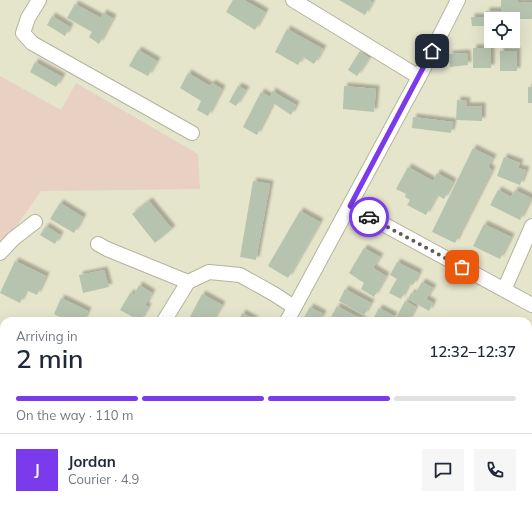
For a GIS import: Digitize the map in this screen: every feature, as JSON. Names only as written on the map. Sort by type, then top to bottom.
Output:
[{"type":"street","points":[[39,0],[28,18],[23,33],[32,43],[192,133]]},
{"type":"street","points":[[293,0],[419,76]]},
{"type":"street","points":[[289,317],[350,206],[458,0]]},
{"type":"street","points":[[350,206],[532,305]]},
{"type":"street","points":[[0,253],[13,239],[35,222]]},
{"type":"street","points":[[504,290],[532,226]]},
{"type":"street","points":[[98,244],[188,282]]},
{"type":"street","points":[[166,317],[188,282],[209,272],[240,275],[274,294],[294,308]]},
{"type":"shaded area","points":[[0,76],[61,110],[76,83],[198,154],[200,189],[41,191],[0,249]]},
{"type":"building","points":[[233,0],[244,0],[265,12],[255,30],[226,12]]},
{"type":"building","points":[[339,0],[370,0],[372,2],[365,15]]},
{"type":"building","points":[[501,0],[518,0],[518,3],[532,2],[532,19],[520,19],[520,12],[486,12],[501,11]]},
{"type":"building","points":[[75,4],[101,18],[103,13],[113,18],[99,44],[89,37],[92,32],[67,18]]},
{"type":"building","points":[[52,16],[70,27],[65,36],[47,25]]},
{"type":"building","points":[[471,17],[484,17],[484,26],[472,26]]},
{"type":"building","points":[[287,29],[323,49],[314,64],[303,57],[298,65],[275,52]]},
{"type":"building","points":[[473,48],[491,48],[491,68],[473,68]]},
{"type":"building","points":[[138,50],[157,61],[148,76],[129,66]]},
{"type":"building","points":[[360,51],[369,58],[357,76],[348,70]]},
{"type":"building","points":[[500,51],[517,51],[517,71],[500,71]]},
{"type":"building","points":[[467,53],[468,65],[450,67],[449,54]]},
{"type":"building","points":[[35,62],[62,77],[56,87],[30,72]]},
{"type":"building","points":[[188,73],[210,86],[212,83],[222,89],[208,116],[197,110],[201,101],[180,88]]},
{"type":"building","points":[[238,86],[246,90],[236,106],[229,102]]},
{"type":"building","points":[[344,86],[376,89],[374,112],[343,109]]},
{"type":"building","points":[[528,87],[532,87],[532,103],[528,103]]},
{"type":"building","points":[[272,91],[296,105],[291,115],[273,103],[257,135],[243,127],[261,92],[270,97]]},
{"type":"building","points":[[457,100],[467,101],[466,106],[482,106],[482,121],[456,120]]},
{"type":"building","points":[[413,117],[453,122],[451,133],[412,128]]},
{"type":"building","points":[[473,148],[493,158],[488,167],[492,170],[455,243],[432,232]]},
{"type":"building","points":[[504,157],[520,163],[518,168],[526,170],[520,185],[497,176]]},
{"type":"building","points":[[408,167],[433,181],[437,173],[453,182],[444,199],[437,195],[426,215],[407,205],[410,200],[405,197],[406,194],[396,189]]},
{"type":"building","points":[[253,181],[270,184],[256,260],[240,257]]},
{"type":"building","points":[[498,190],[511,197],[515,190],[531,198],[520,220],[490,205]]},
{"type":"building","points":[[149,201],[172,229],[155,243],[132,214]]},
{"type":"building","points":[[60,203],[83,217],[74,233],[50,219]]},
{"type":"building","points":[[300,211],[320,222],[288,278],[268,266]]},
{"type":"building","points":[[484,224],[511,237],[500,259],[473,246]]},
{"type":"building","points":[[46,226],[60,235],[55,244],[40,235]]},
{"type":"building","points":[[364,248],[380,257],[373,268],[386,276],[374,297],[361,289],[364,283],[349,273]]},
{"type":"building","points":[[15,261],[46,276],[37,295],[26,290],[20,303],[0,293]]},
{"type":"building","points":[[397,262],[419,273],[413,285],[409,284],[401,299],[389,293],[397,279],[390,275]]},
{"type":"building","points":[[104,270],[109,287],[83,293],[79,275]]},
{"type":"building","points":[[422,282],[433,288],[426,299],[433,303],[429,311],[408,299],[411,293],[415,294]]},
{"type":"building","points":[[139,285],[152,293],[145,305],[148,307],[142,317],[133,317],[120,310],[130,293],[134,295]]},
{"type":"building","points":[[345,289],[371,303],[364,315],[339,301]]},
{"type":"building","points":[[202,294],[222,305],[215,317],[190,317]]},
{"type":"building","points":[[61,298],[88,311],[85,317],[60,317],[54,314]]},
{"type":"building","points":[[405,301],[416,307],[410,317],[397,317]]},
{"type":"building","points":[[337,306],[358,317],[331,317]]},
{"type":"building","points":[[310,307],[323,314],[321,317],[304,317]]},
{"type":"building","points":[[379,308],[394,316],[393,317],[374,317]]},
{"type":"building","points":[[242,313],[249,317],[240,317]]},
{"type":"way so far","points":[[369,217],[462,267]]},
{"type":"route","points":[[369,217],[350,206],[432,51]]}]
